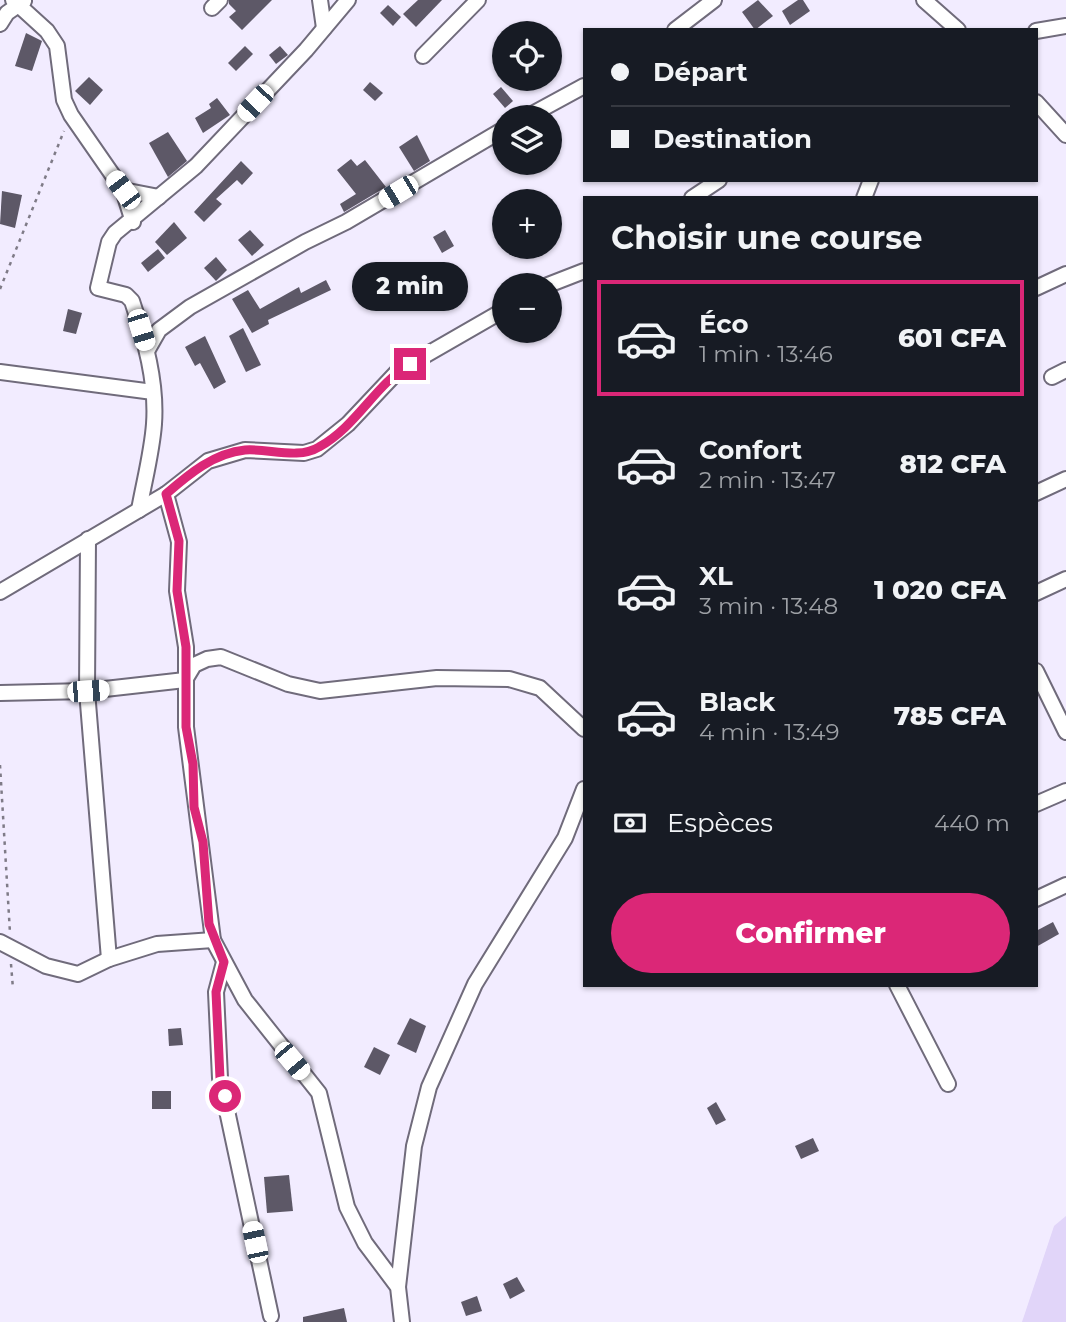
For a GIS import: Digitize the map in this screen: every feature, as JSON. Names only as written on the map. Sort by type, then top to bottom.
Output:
[{"type":"street","points":[[320,0],[324,28]]},
{"type":"street","points":[[139,510],[154,424],[153,392],[147,351],[132,301],[126,296],[97,288],[109,242],[116,233],[133,222],[195,166],[348,0]]},
{"type":"street","points":[[423,56],[478,0]]},
{"type":"street","points":[[678,28],[714,0]]},
{"type":"street","points":[[924,0],[956,28]]},
{"type":"street","points":[[0,24],[19,2],[47,30],[57,46],[64,100],[71,115],[123,190],[133,222]]},
{"type":"street","points":[[1038,31],[1066,26]]},
{"type":"street","points":[[549,105],[583,87]]},
{"type":"street","points":[[1038,104],[1066,135]]},
{"type":"street","points":[[147,351],[159,330],[190,307],[346,222],[492,136]]},
{"type":"street","points":[[695,196],[716,182]]},
{"type":"street","points":[[123,190],[159,197]]},
{"type":"street","points":[[562,280],[583,271]]},
{"type":"street","points":[[1038,287],[1066,274]]},
{"type":"street","points":[[0,592],[166,494],[208,461],[245,450],[304,453],[317,449],[348,424],[398,371],[492,317]]},
{"type":"street","points":[[1052,377],[1066,370]]},
{"type":"street","points":[[0,372],[153,392]]},
{"type":"street","points":[[1038,492],[1066,479]]},
{"type":"street","points":[[166,494],[179,541],[177,591],[186,647],[185,680],[194,807],[203,842],[207,903],[213,940],[266,1030],[319,1093],[352,1218],[365,1244],[398,1287]]},
{"type":"street","points":[[88,540],[88,691],[109,959]]},
{"type":"street","points":[[1038,581],[1060,582]]},
{"type":"street","points":[[1038,592],[1060,582]]},
{"type":"street","points":[[185,680],[194,665],[220,657],[288,684],[320,691],[437,678],[509,679],[540,688],[583,728]]},
{"type":"street","points":[[0,693],[88,691],[185,680]]},
{"type":"street","points":[[1041,695],[1066,732]]},
{"type":"street","points":[[1038,803],[1066,791]]},
{"type":"street","points":[[402,1322],[398,1287],[414,1146],[429,1087],[475,984],[565,838],[583,792]]},
{"type":"street","points":[[565,838],[583,821]]},
{"type":"street","points":[[1038,898],[1066,885]]},
{"type":"street","points":[[5,945],[70,974],[86,972],[109,959],[157,944],[213,940]]},
{"type":"street","points":[[224,962],[216,992],[220,1078],[271,1316]]},
{"type":"street","points":[[898,987],[948,1084]]},
{"type":"path","points":[[0,289],[71,115]]},
{"type":"path","points":[[0,765],[5,945],[13,989]]},
{"type":"shaded area","points":[[1066,1216],[1066,1322],[1022,1322],[1054,1226]]},
{"type":"building","points":[[229,0],[272,0],[242,30],[229,17],[236,11],[229,4]]},
{"type":"building","points":[[418,0],[442,0],[416,27],[403,14]]},
{"type":"building","points":[[758,0],[773,16],[758,28],[754,28],[742,12]]},
{"type":"building","points":[[798,0],[803,0],[810,11],[790,25],[782,11]]},
{"type":"building","points":[[388,5],[401,17],[393,26],[380,13]]},
{"type":"building","points":[[26,33],[42,41],[32,71],[15,66]]},
{"type":"building","points":[[245,46],[253,54],[236,71],[228,63]]},
{"type":"building","points":[[280,46],[288,55],[276,64],[269,55]]},
{"type":"building","points":[[89,77],[103,90],[90,105],[75,91]]},
{"type":"building","points":[[370,82],[383,93],[375,101],[363,90]]},
{"type":"building","points":[[504,91],[513,101],[508,105],[502,105],[493,94]]},
{"type":"building","points":[[217,98],[230,115],[203,133],[195,118],[211,108],[209,104]]},
{"type":"building","points":[[168,132],[187,161],[168,177],[149,143]]},
{"type":"building","points":[[417,135],[430,161],[414,171],[399,147]]},
{"type":"building","points":[[351,159],[357,166],[365,160],[386,187],[344,212],[340,204],[356,194],[337,170]]},
{"type":"building","points":[[241,161],[253,173],[242,185],[237,180],[216,199],[222,204],[204,222],[194,212]]},
{"type":"building","points":[[2,191],[22,195],[15,228],[0,224]]},
{"type":"building","points":[[174,222],[187,238],[167,255],[155,242]]},
{"type":"building","points":[[250,230],[264,245],[252,256],[238,240]]},
{"type":"building","points":[[445,230],[454,246],[442,253],[433,237]]},
{"type":"building","points":[[158,249],[165,258],[148,272],[141,263]]},
{"type":"building","points":[[216,257],[227,270],[216,281],[204,268]]},
{"type":"building","points":[[413,265],[425,280],[410,292],[398,277]]},
{"type":"building","points":[[326,280],[331,290],[268,320],[269,324],[252,333],[232,299],[248,290],[260,309],[299,287],[301,293]]},
{"type":"building","points":[[68,309],[82,313],[76,334],[63,331]]},
{"type":"building","points":[[243,328],[261,365],[246,372],[229,336]]},
{"type":"building","points":[[205,336],[226,382],[214,389],[200,363],[195,366],[185,347]]},
{"type":"building","points":[[1053,922],[1059,934],[1038,946],[1038,930]]},
{"type":"building","points":[[410,1018],[426,1026],[416,1053],[397,1044]]},
{"type":"building","points":[[181,1028],[183,1045],[169,1046],[168,1029]]},
{"type":"building","points":[[374,1047],[390,1055],[380,1075],[364,1067]]},
{"type":"building","points":[[152,1091],[171,1091],[171,1109],[152,1109]]},
{"type":"building","points":[[716,1102],[726,1120],[716,1125],[707,1108]]},
{"type":"building","points":[[813,1138],[819,1151],[801,1159],[795,1146]]},
{"type":"building","points":[[289,1175],[293,1211],[267,1213],[264,1177]]},
{"type":"building","points":[[517,1277],[525,1291],[510,1299],[503,1284]]},
{"type":"building","points":[[477,1296],[482,1311],[466,1316],[461,1302]]},
{"type":"building","points":[[344,1308],[347,1322],[303,1322],[303,1317]]},
{"type":"route","points":[[225,1096],[220,1078],[216,992],[224,962],[213,940],[209,924],[203,842],[194,807],[193,764],[186,727],[186,647],[177,591],[179,541],[166,494],[208,461],[228,454],[245,450],[304,453],[317,449],[348,424],[382,385],[410,364]]}]
